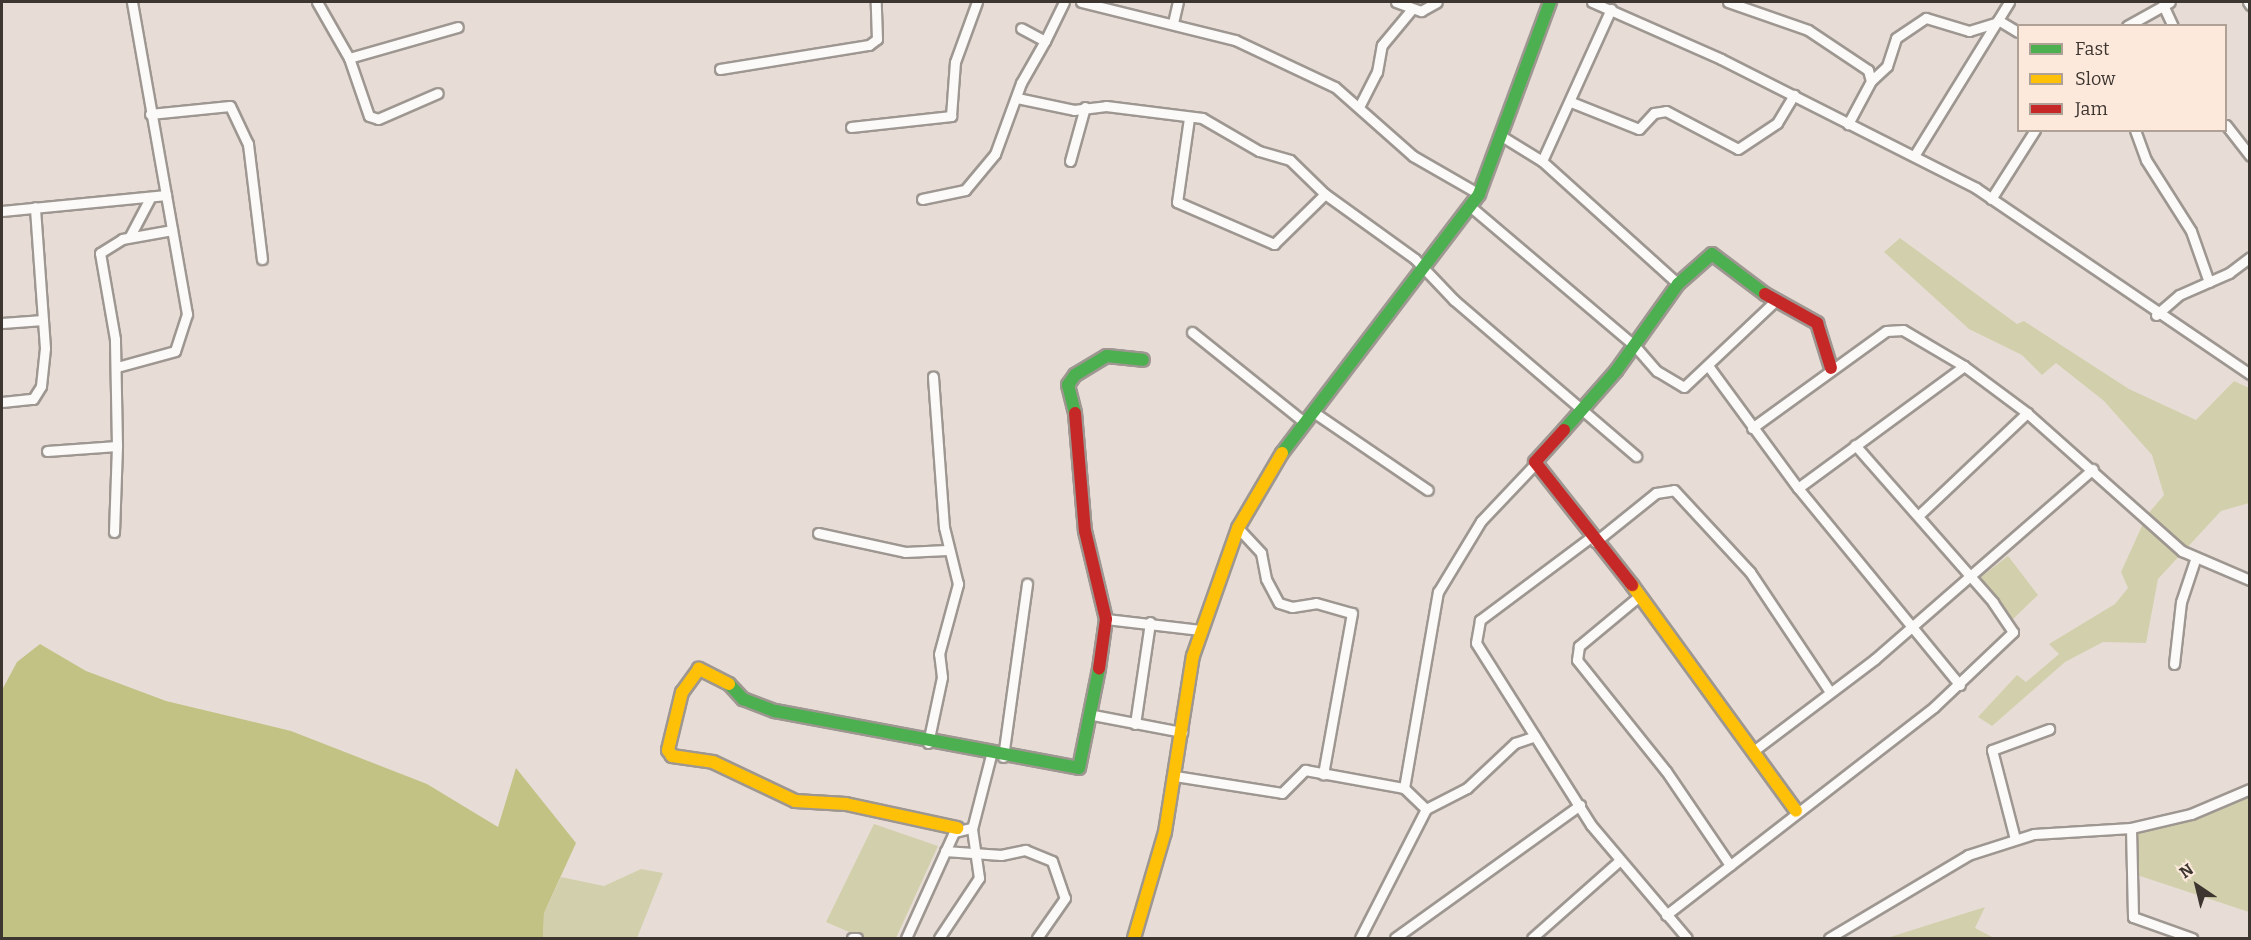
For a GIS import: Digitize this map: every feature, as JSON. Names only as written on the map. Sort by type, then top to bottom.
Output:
[{"type":"street","points":[[117,367],[180,346],[187,314],[132,2]]},
{"type":"street","points":[[317,2],[349,58],[373,118],[438,93]]},
{"type":"street","points":[[720,69],[869,45],[877,39],[876,2]]},
{"type":"street","points":[[851,127],[951,116],[955,62],[977,2]]},
{"type":"street","points":[[922,199],[972,186],[997,150],[1017,98],[1064,2]]},
{"type":"street","points":[[1081,2],[1173,23],[1250,46],[1335,87],[1360,105],[1413,156],[1479,194]]},
{"type":"street","points":[[1173,23],[1178,2]]},
{"type":"street","points":[[1395,2],[1412,9],[1424,10],[1437,2]]},
{"type":"street","points":[[1134,939],[1159,859],[1200,630],[1238,528],[1304,422],[1424,270],[1479,194],[1503,136],[1550,2]]},
{"type":"street","points":[[1592,2],[1794,94],[1991,199],[2156,315],[2250,374]]},
{"type":"street","points":[[1728,2],[1808,30],[1861,63],[1871,81]]},
{"type":"street","points":[[1914,156],[2008,2]]},
{"type":"street","points":[[2130,24],[2167,3],[2172,24]]},
{"type":"street","points":[[1360,105],[1377,72],[1382,45],[1412,9]]},
{"type":"street","points":[[1542,161],[1571,102],[1611,9]]},
{"type":"street","points":[[1848,124],[1871,81],[1887,66],[1896,38],[1926,18],[1969,31],[1997,22],[2017,31]]},
{"type":"street","points":[[349,58],[458,27]]},
{"type":"street","points":[[1021,28],[1045,41]]},
{"type":"street","points":[[1571,102],[1639,129],[1654,113],[1666,111],[1738,149],[1777,123],[1794,94]]},
{"type":"street","points":[[1017,98],[1069,109],[1085,107],[1208,121],[1266,154],[1290,160],[1325,194],[1350,207],[1424,270],[1636,456]]},
{"type":"street","points":[[150,114],[230,106],[248,144],[262,259]]},
{"type":"street","points":[[1071,161],[1085,107]]},
{"type":"street","points":[[1189,118],[1177,202],[1275,244],[1325,194]]},
{"type":"street","points":[[2227,126],[2250,156]]},
{"type":"street","points":[[1991,199],[2034,132]]},
{"type":"street","points":[[2136,132],[2146,160],[2191,231],[2209,282]]},
{"type":"street","points":[[1503,136],[1542,161],[1678,284]]},
{"type":"street","points":[[2,211],[149,200],[166,195]]},
{"type":"street","points":[[130,236],[149,200]]},
{"type":"street","points":[[2,402],[23,402],[38,393],[45,362],[35,207]]},
{"type":"street","points":[[1471,207],[1634,345],[1658,371],[1684,387],[1709,367],[1773,303]]},
{"type":"street","points":[[114,532],[117,367],[99,258],[112,242],[130,236],[172,230]]},
{"type":"street","points":[[1404,788],[1438,592],[1481,521],[1535,464],[1580,407],[1634,345],[1678,284],[1712,254],[1752,280],[1773,303],[1817,323],[1831,368]]},
{"type":"street","points":[[2156,315],[2179,295],[2209,282],[2250,257]]},
{"type":"street","points":[[2,323],[43,320]]},
{"type":"street","points":[[1752,428],[1831,368],[1894,330],[1964,366],[2027,413],[2093,469],[2144,521],[2196,557],[2250,580]]},
{"type":"street","points":[[1192,332],[1304,422]]},
{"type":"street","points":[[972,828],[957,828],[846,804],[795,801],[744,774],[672,756],[668,750],[682,692],[699,669],[722,676],[732,693],[764,707],[928,743],[1079,768],[1093,715],[1106,619],[1085,531],[1080,435],[1068,386],[1074,375],[1107,356],[1143,360]]},
{"type":"street","points":[[1798,488],[1964,366]]},
{"type":"street","points":[[1709,367],[1798,488],[1960,685]]},
{"type":"street","points":[[928,743],[942,677],[939,654],[958,584],[947,550],[933,376]]},
{"type":"street","points":[[1312,411],[1428,490]]},
{"type":"street","points":[[1919,515],[2027,413]]},
{"type":"street","points":[[1666,915],[1796,811],[1960,685],[2013,632],[1919,515],[1855,445]]},
{"type":"street","points":[[47,451],[117,446]]},
{"type":"street","points":[[1535,464],[1756,749],[1796,811]]},
{"type":"street","points":[[1756,749],[1912,627],[2093,469]]},
{"type":"street","points":[[1683,937],[1619,861],[1580,805],[1477,647],[1477,627],[1656,493],[1674,490],[1750,572],[1830,692]]},
{"type":"street","points":[[1238,528],[1261,553],[1266,579],[1279,603],[1352,612],[1323,774]]},
{"type":"street","points":[[818,533],[905,552],[947,550]]},
{"type":"street","points":[[2174,663],[2181,602],[2196,557]]},
{"type":"street","points":[[939,939],[975,888],[978,850],[972,828],[997,756],[1027,584]]},
{"type":"street","points":[[1638,597],[1578,648],[1577,660],[1666,771],[1730,865]]},
{"type":"street","points":[[1106,619],[1150,622],[1200,630]]},
{"type":"street","points":[[1135,724],[1150,622]]},
{"type":"street","points":[[1093,715],[1182,732]]},
{"type":"street","points":[[2015,839],[1992,750],[2049,729]]},
{"type":"street","points":[[1361,938],[1426,809],[1467,788],[1503,751],[1535,736]]},
{"type":"street","points":[[1175,776],[1282,793],[1299,771],[1323,774],[1404,788],[1426,809]]},
{"type":"street","points":[[1829,939],[1936,871],[2015,839],[2068,830],[2131,828],[2191,814],[2250,789]]},
{"type":"street","points":[[1395,939],[1580,805]]},
{"type":"street","points":[[906,939],[957,828]]},
{"type":"street","points":[[2131,828],[2133,917],[2192,939]]},
{"type":"street","points":[[945,851],[978,850],[1001,855],[1032,851],[1053,861],[1065,898],[1037,939]]},
{"type":"street","points":[[1532,939],[1619,861]]},
{"type":"shaded area","points":[[1900,238],[2017,324],[2024,321],[2129,389],[2196,420],[2234,381],[2249,388],[2249,503],[2221,511],[2158,579],[2146,643],[2103,642],[2065,662],[1992,726],[1978,717],[2017,675],[2026,682],[2059,654],[2049,644],[2115,604],[2128,588],[2121,572],[2147,515],[2164,495],[2152,455],[2104,401],[2056,363],[2042,375],[2022,355],[1969,329],[1884,252]]},
{"type":"shaded area","points":[[2008,556],[2038,595],[2012,620],[1977,580]]},
{"type":"shaded area","points":[[40,644],[86,671],[166,701],[291,731],[427,784],[498,827],[516,768],[576,843],[544,913],[543,938],[2,938],[2,690],[17,662]]},
{"type":"shaded area","points":[[2249,795],[2249,912],[2134,874],[2136,832]]},
{"type":"shaded area","points":[[874,824],[938,846],[896,938],[863,938],[826,922]]},
{"type":"shaded area","points":[[641,869],[663,873],[637,938],[543,938],[544,913],[561,877],[604,886]]},
{"type":"shaded area","points":[[1985,907],[1975,928],[1994,938],[1887,938]]},
{"type":"traffic: fast","points":[[1282,453],[1479,194],[1550,2]]},
{"type":"traffic: fast","points":[[1564,430],[1616,371],[1678,284],[1712,254],[1765,294]]},
{"type":"traffic: fast","points":[[1075,413],[1068,385],[1075,375],[1107,356],[1143,360]]},
{"type":"traffic: fast","points":[[729,684],[743,699],[775,711],[1079,768],[1099,669]]},
{"type":"traffic: slow","points":[[1134,938],[1165,832],[1193,656],[1238,528],[1282,453]]},
{"type":"traffic: slow","points":[[1632,585],[1796,811]]},
{"type":"traffic: slow","points":[[729,684],[699,669],[682,692],[668,750],[672,756],[713,762],[795,801],[846,804],[957,828]]},
{"type":"traffic: jam","points":[[1765,294],[1817,323],[1831,368]]},
{"type":"traffic: jam","points":[[1075,413],[1085,531],[1106,619],[1099,669]]},
{"type":"traffic: jam","points":[[1564,430],[1535,462],[1632,585]]}]
